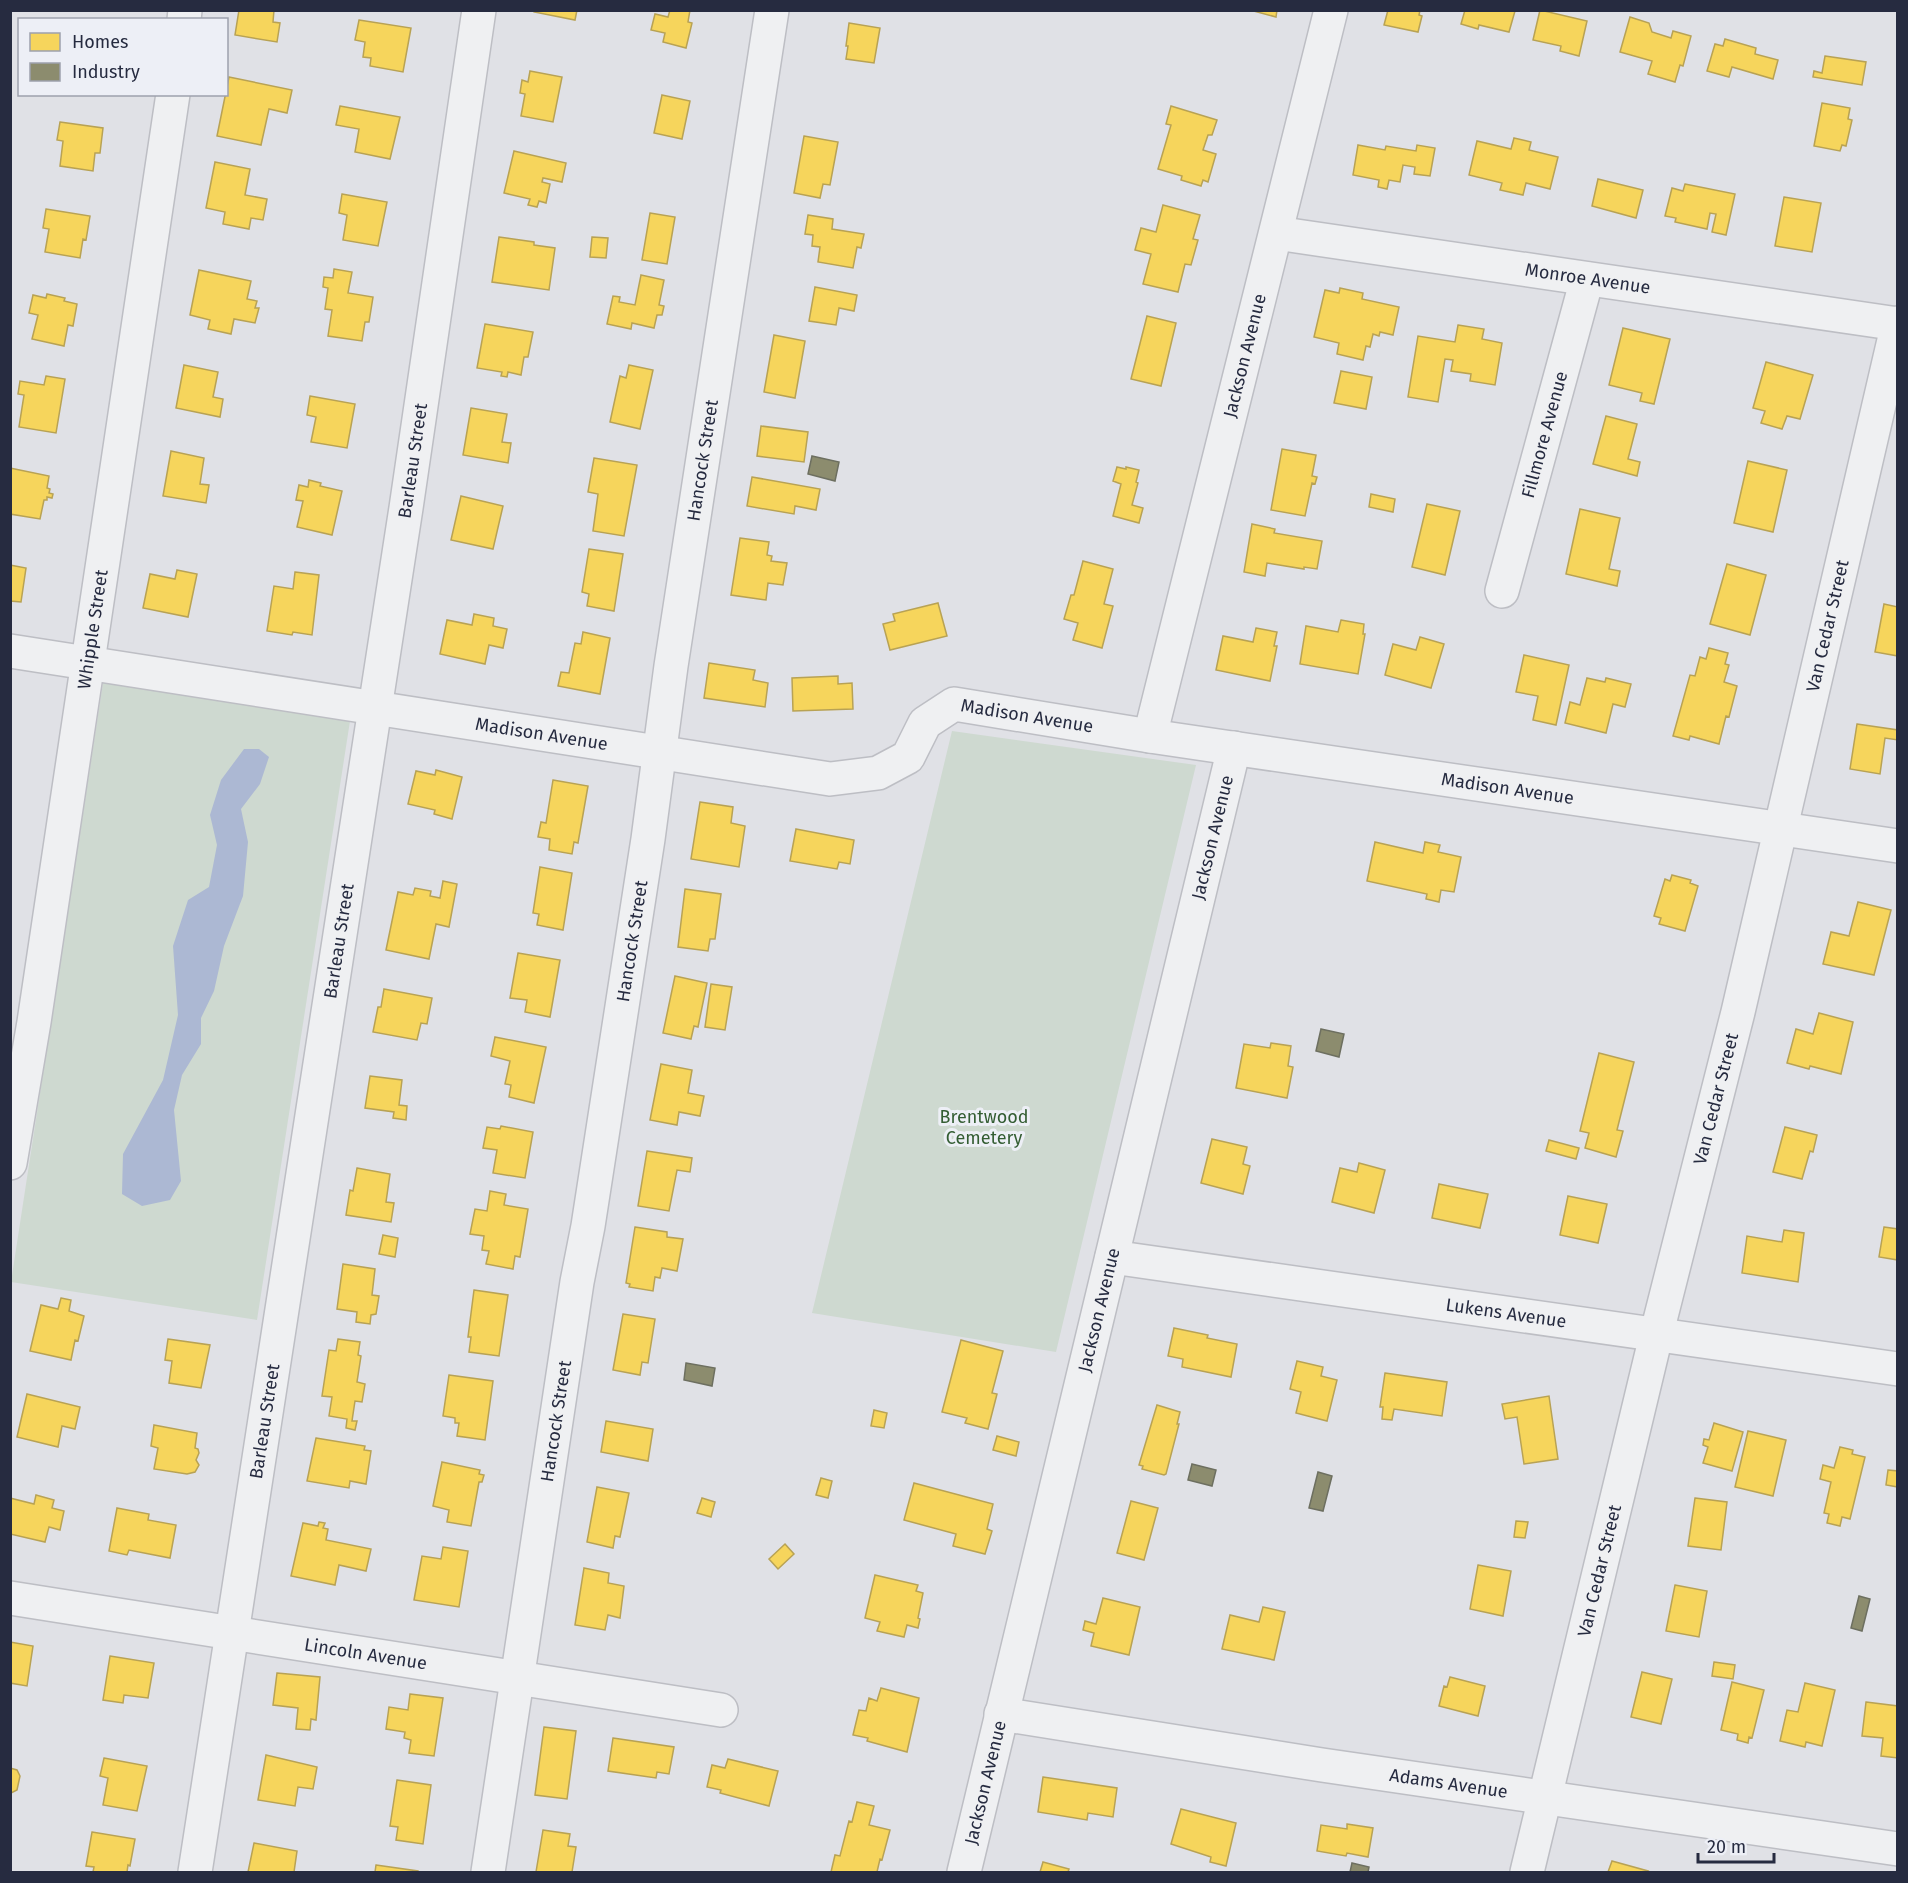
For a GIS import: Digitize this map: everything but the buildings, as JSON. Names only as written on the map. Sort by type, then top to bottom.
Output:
[{"type":"street","name":"Barleau Street","points":[[195,1872],[479,10]]},
{"type":"street","name":"Hancock Street","points":[[488,1872],[772,10]]},
{"type":"street","name":"Jackson Avenue","points":[[1150,736],[1331,10]]},
{"type":"street","name":"Whipple Street","points":[[10,1163],[173,96]]},
{"type":"street","name":"Monroe Avenue","points":[[1276,233],[1897,324]]},
{"type":"street","name":"Fillmore Avenue","points":[[1502,591],[1587,279]]},
{"type":"street","name":"Van Cedar Street","points":[[1527,1872],[1656,1336],[1738,1012],[1897,324]]},
{"type":"street","name":"Madison Avenue","points":[[10,651],[830,779],[878,774],[908,757],[925,723],[954,704],[1150,736],[1898,846]]},
{"type":"street","name":"Jackson Avenue","points":[[964,1872],[1234,748]]},
{"type":"street","name":"Lukens Avenue","points":[[1112,1257],[1898,1369]]},
{"type":"street","name":"Lincoln Avenue","points":[[10,1598],[721,1710]]},
{"type":"street","name":"Adams Avenue","points":[[1002,1714],[1545,1798],[1898,1849]]},
{"type":"green space","points":[[103,683],[350,721],[257,1320],[11,1282]]},
{"type":"green space","name":"Brentwood Cemetery","points":[[952,731],[1196,765],[1056,1352],[812,1313]]},
{"type":"water","points":[[244,749],[259,749],[269,757],[260,784],[241,809],[248,842],[243,896],[224,946],[214,991],[201,1018],[201,1044],[182,1075],[174,1110],[181,1181],[170,1200],[142,1206],[122,1194],[123,1154],[163,1080],[178,1015],[173,946],[188,900],[209,887],[217,845],[210,815],[221,780]]}]
